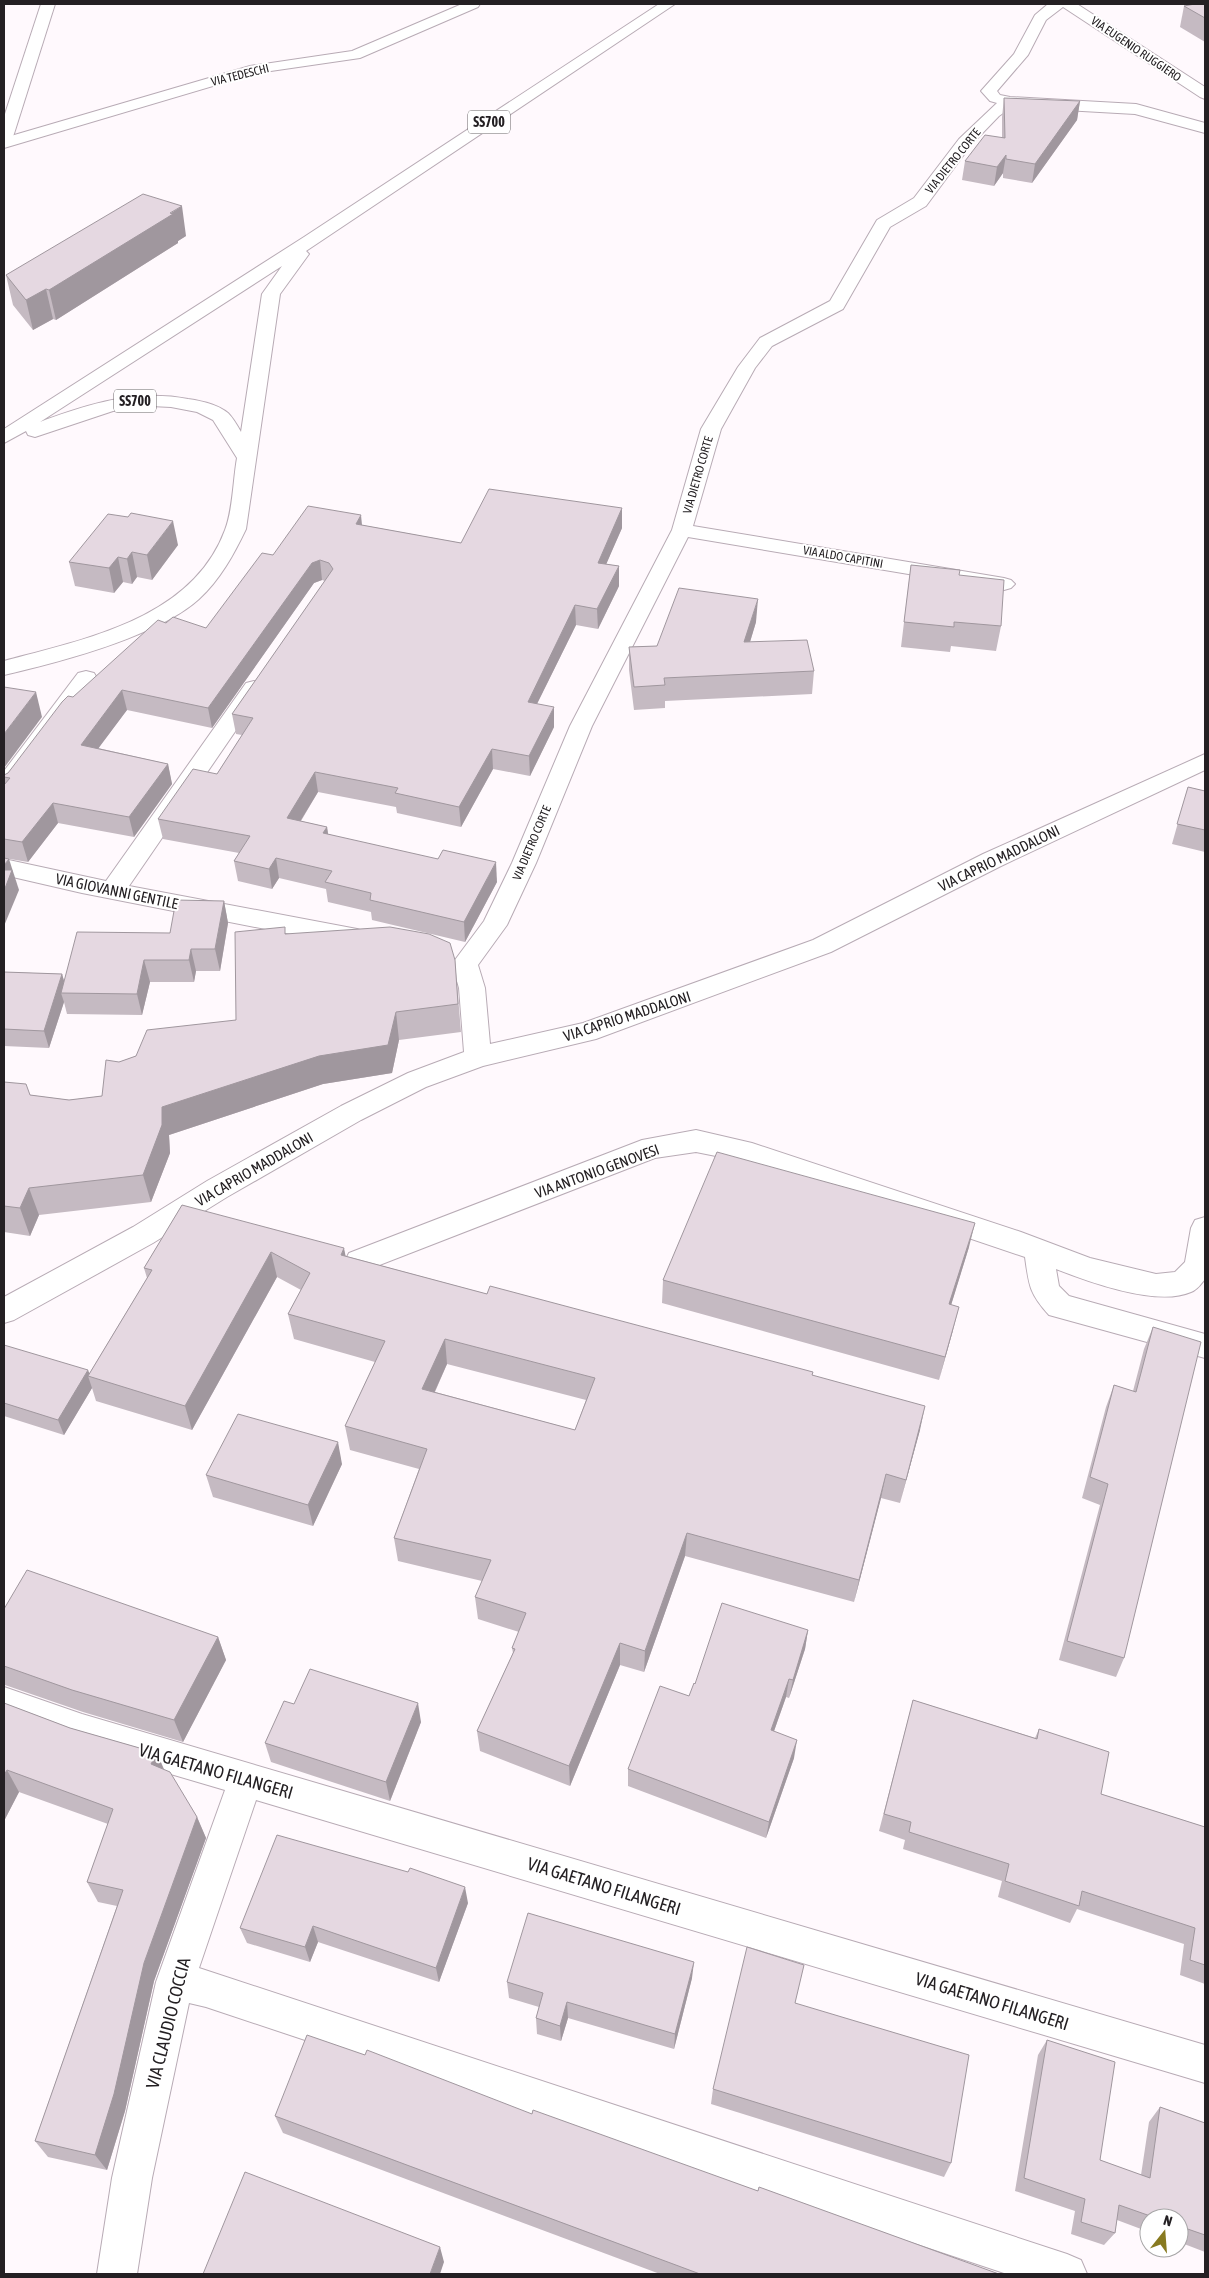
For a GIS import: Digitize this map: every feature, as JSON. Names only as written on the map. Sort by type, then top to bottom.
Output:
[{"type":"main road","name":"VIA TEDESCHI","points":[[4,139],[255,69],[356,55],[473,4]]},
{"type":"main road","name":"SS700","points":[[4,437],[310,240],[668,4]]},
{"type":"main road","points":[[1058,4],[1044,10],[1038,18],[1025,48],[1012,67],[989,91],[995,98],[1009,102],[1136,109],[1205,128]]},
{"type":"main road","name":"VIA EUGENIO RUGGIERO","points":[[1068,4],[1203,92]]},
{"type":"main road","points":[[4,139],[46,9]]},
{"type":"main road","name":"VIA DIETRO CORTE","points":[[478,1057],[472,988],[454,960],[495,925],[524,863],[581,726],[682,530],[711,429],[747,367],[766,342],[837,305],[883,224],[920,202],[965,142],[994,113],[1009,102]]},
{"type":"main road","points":[[4,668],[77,648],[116,634],[183,601],[223,556],[236,529],[271,294],[310,240]]},
{"type":"main road","name":"SS700","points":[[4,443],[84,412],[118,402],[148,400],[181,402],[197,406],[222,418],[246,459]]},
{"type":"main road","name":"VIA ALDO CAPITINI","points":[[682,530],[1004,584]]},
{"type":"main road","points":[[4,649],[77,648]]},
{"type":"main road","points":[[112,891],[266,670]]},
{"type":"main road","points":[[4,787],[86,678]]},
{"type":"main road","name":"VIA CAPRIO MADDALONI","points":[[4,1311],[179,1214],[217,1189],[351,1113],[417,1080],[478,1057],[587,1032],[822,946],[992,860],[1205,761]]},
{"type":"main road","name":"VIA GIOVANNI GENTILE","points":[[4,867],[112,891],[378,942]]},
{"type":"main road","name":"VIA ANTONIO GENOVESI","points":[[359,1261],[652,1148],[696,1142],[742,1151],[1011,1240],[1087,1269],[1156,1286],[1184,1283],[1199,1267],[1205,1228]]},
{"type":"main road","points":[[179,1214],[217,1224]]},
{"type":"main road","points":[[1038,1250],[1045,1291],[1059,1306],[1205,1346]]},
{"type":"main road","points":[[331,1253],[407,1274]]},
{"type":"main road","name":"VIA GAETANO FILANGERI","points":[[4,1703],[82,1731],[1205,2064]]},
{"type":"main road","name":"VIA CLAUDIO COCCIA","points":[[117,2274],[132,2178],[175,1982],[246,1779]]},
{"type":"main road","points":[[175,1982],[206,1988],[1067,2274]]},
{"type":"building","points":[[1205,4],[1205,18],[1184,6]]},
{"type":"building","points":[[1004,98],[1080,101],[1035,164],[1006,159],[1006,155],[997,167],[965,161],[985,135],[1005,138]]},
{"type":"building","points":[[143,194],[182,206],[170,213],[173,214],[49,290],[46,289],[26,300],[6,275]]},
{"type":"building","points":[[489,489],[622,508],[598,563],[619,566],[597,609],[575,605],[528,702],[554,707],[529,756],[492,749],[459,807],[395,793],[398,788],[315,772],[287,818],[327,827],[323,833],[438,859],[443,850],[496,862],[464,922],[370,900],[371,893],[325,882],[332,871],[276,858],[269,869],[234,861],[250,836],[158,819],[193,769],[217,774],[253,718],[232,714],[333,569],[329,563],[320,560],[312,563],[208,708],[122,690],[81,745],[168,764],[129,817],[53,803],[22,842],[4,839],[4,785],[10,778],[4,777],[4,775],[8,773],[62,702],[68,696],[73,697],[158,620],[166,623],[173,617],[206,628],[262,553],[273,555],[308,506],[361,515],[356,524],[461,543]]},
{"type":"building","points":[[131,513],[173,521],[147,555],[132,552],[127,559],[118,557],[109,568],[69,562],[108,514],[128,517]]},
{"type":"building","points":[[911,565],[960,570],[959,575],[1004,580],[1001,626],[954,622],[954,627],[904,622]]},
{"type":"building","points":[[679,588],[758,599],[744,642],[807,640],[814,671],[664,678],[665,685],[634,687],[629,647],[657,646]]},
{"type":"building","points":[[4,687],[36,692],[4,734]]},
{"type":"building","points":[[1188,787],[1205,791],[1205,830],[1177,824]]},
{"type":"building","points":[[4,858],[9,859],[4,865]]},
{"type":"building","points":[[4,870],[12,870],[4,891]]},
{"type":"building","points":[[176,900],[224,901],[215,949],[191,949],[189,960],[144,960],[137,994],[61,993],[77,932],[170,933]]},
{"type":"building","points":[[285,927],[285,934],[390,927],[429,934],[450,943],[455,960],[458,1004],[396,1012],[388,1045],[319,1056],[162,1107],[162,1125],[143,1175],[29,1188],[20,1208],[4,1206],[4,1082],[26,1084],[30,1095],[69,1100],[102,1096],[106,1060],[119,1062],[136,1056],[147,1030],[236,1020],[235,932]]},
{"type":"building","points":[[4,972],[62,974],[44,1031],[4,1029]]},
{"type":"building","points":[[717,1152],[975,1223],[949,1304],[959,1307],[945,1357],[663,1280]]},
{"type":"building","points":[[182,1205],[344,1248],[341,1255],[487,1294],[490,1286],[813,1372],[812,1375],[925,1406],[906,1480],[886,1474],[859,1580],[687,1533],[645,1651],[620,1643],[569,1766],[477,1731],[515,1649],[512,1648],[526,1613],[475,1597],[491,1560],[394,1538],[427,1449],[345,1426],[385,1341],[288,1314],[310,1273],[271,1252],[185,1406],[88,1376],[152,1270],[144,1268]],"holes":[[[445,1339],[595,1378],[575,1430],[422,1389]]]},
{"type":"building","points":[[1153,1327],[1201,1342],[1124,1658],[1067,1641],[1108,1484],[1090,1477],[1114,1385],[1136,1392]]},
{"type":"building","points":[[4,1345],[88,1370],[58,1420],[4,1403]]},
{"type":"building","points":[[238,1414],[338,1442],[308,1505],[206,1475]]},
{"type":"building","points":[[27,1570],[218,1637],[174,1720],[72,1690],[4,1666],[4,1609]]},
{"type":"building","points":[[722,1603],[808,1630],[793,1680],[789,1679],[771,1730],[797,1740],[769,1822],[628,1769],[660,1686],[689,1696],[695,1684]]},
{"type":"building","points":[[310,1669],[418,1703],[386,1782],[265,1743],[284,1701],[294,1704]]},
{"type":"building","points":[[913,1700],[1037,1739],[1039,1729],[1109,1752],[1101,1794],[1205,1827],[1205,1965],[1190,1960],[1195,1928],[1082,1891],[1079,1906],[1005,1881],[1009,1864],[909,1832],[911,1822],[884,1814]]},
{"type":"building","points":[[4,1703],[70,1728],[157,1753],[151,1764],[170,1772],[197,1817],[144,1963],[114,2094],[95,2155],[35,2141],[123,1890],[87,1882],[113,1809],[7,1770],[4,1775]]},
{"type":"building","points":[[277,1835],[408,1872],[410,1868],[465,1887],[436,1968],[313,1926],[305,1947],[240,1928]]},
{"type":"building","points":[[528,1913],[694,1962],[675,2034],[567,2002],[560,2026],[536,2018],[543,1993],[507,1982]]},
{"type":"building","points":[[747,1947],[804,1965],[795,2003],[969,2055],[951,2163],[713,2089]]},
{"type":"building","points":[[307,2035],[365,2055],[367,2050],[532,2114],[533,2110],[758,2191],[759,2187],[999,2274],[700,2274],[275,2116]]},
{"type":"building","points":[[1047,2040],[1115,2062],[1100,2160],[1150,2178],[1160,2107],[1205,2123],[1205,2235],[1189,2229],[1189,2208],[1139,2208],[1139,2212],[1119,2205],[1115,2233],[1081,2222],[1085,2199],[1024,2178]]},
{"type":"building","points":[[245,2172],[440,2247],[430,2274],[203,2274]]}]
